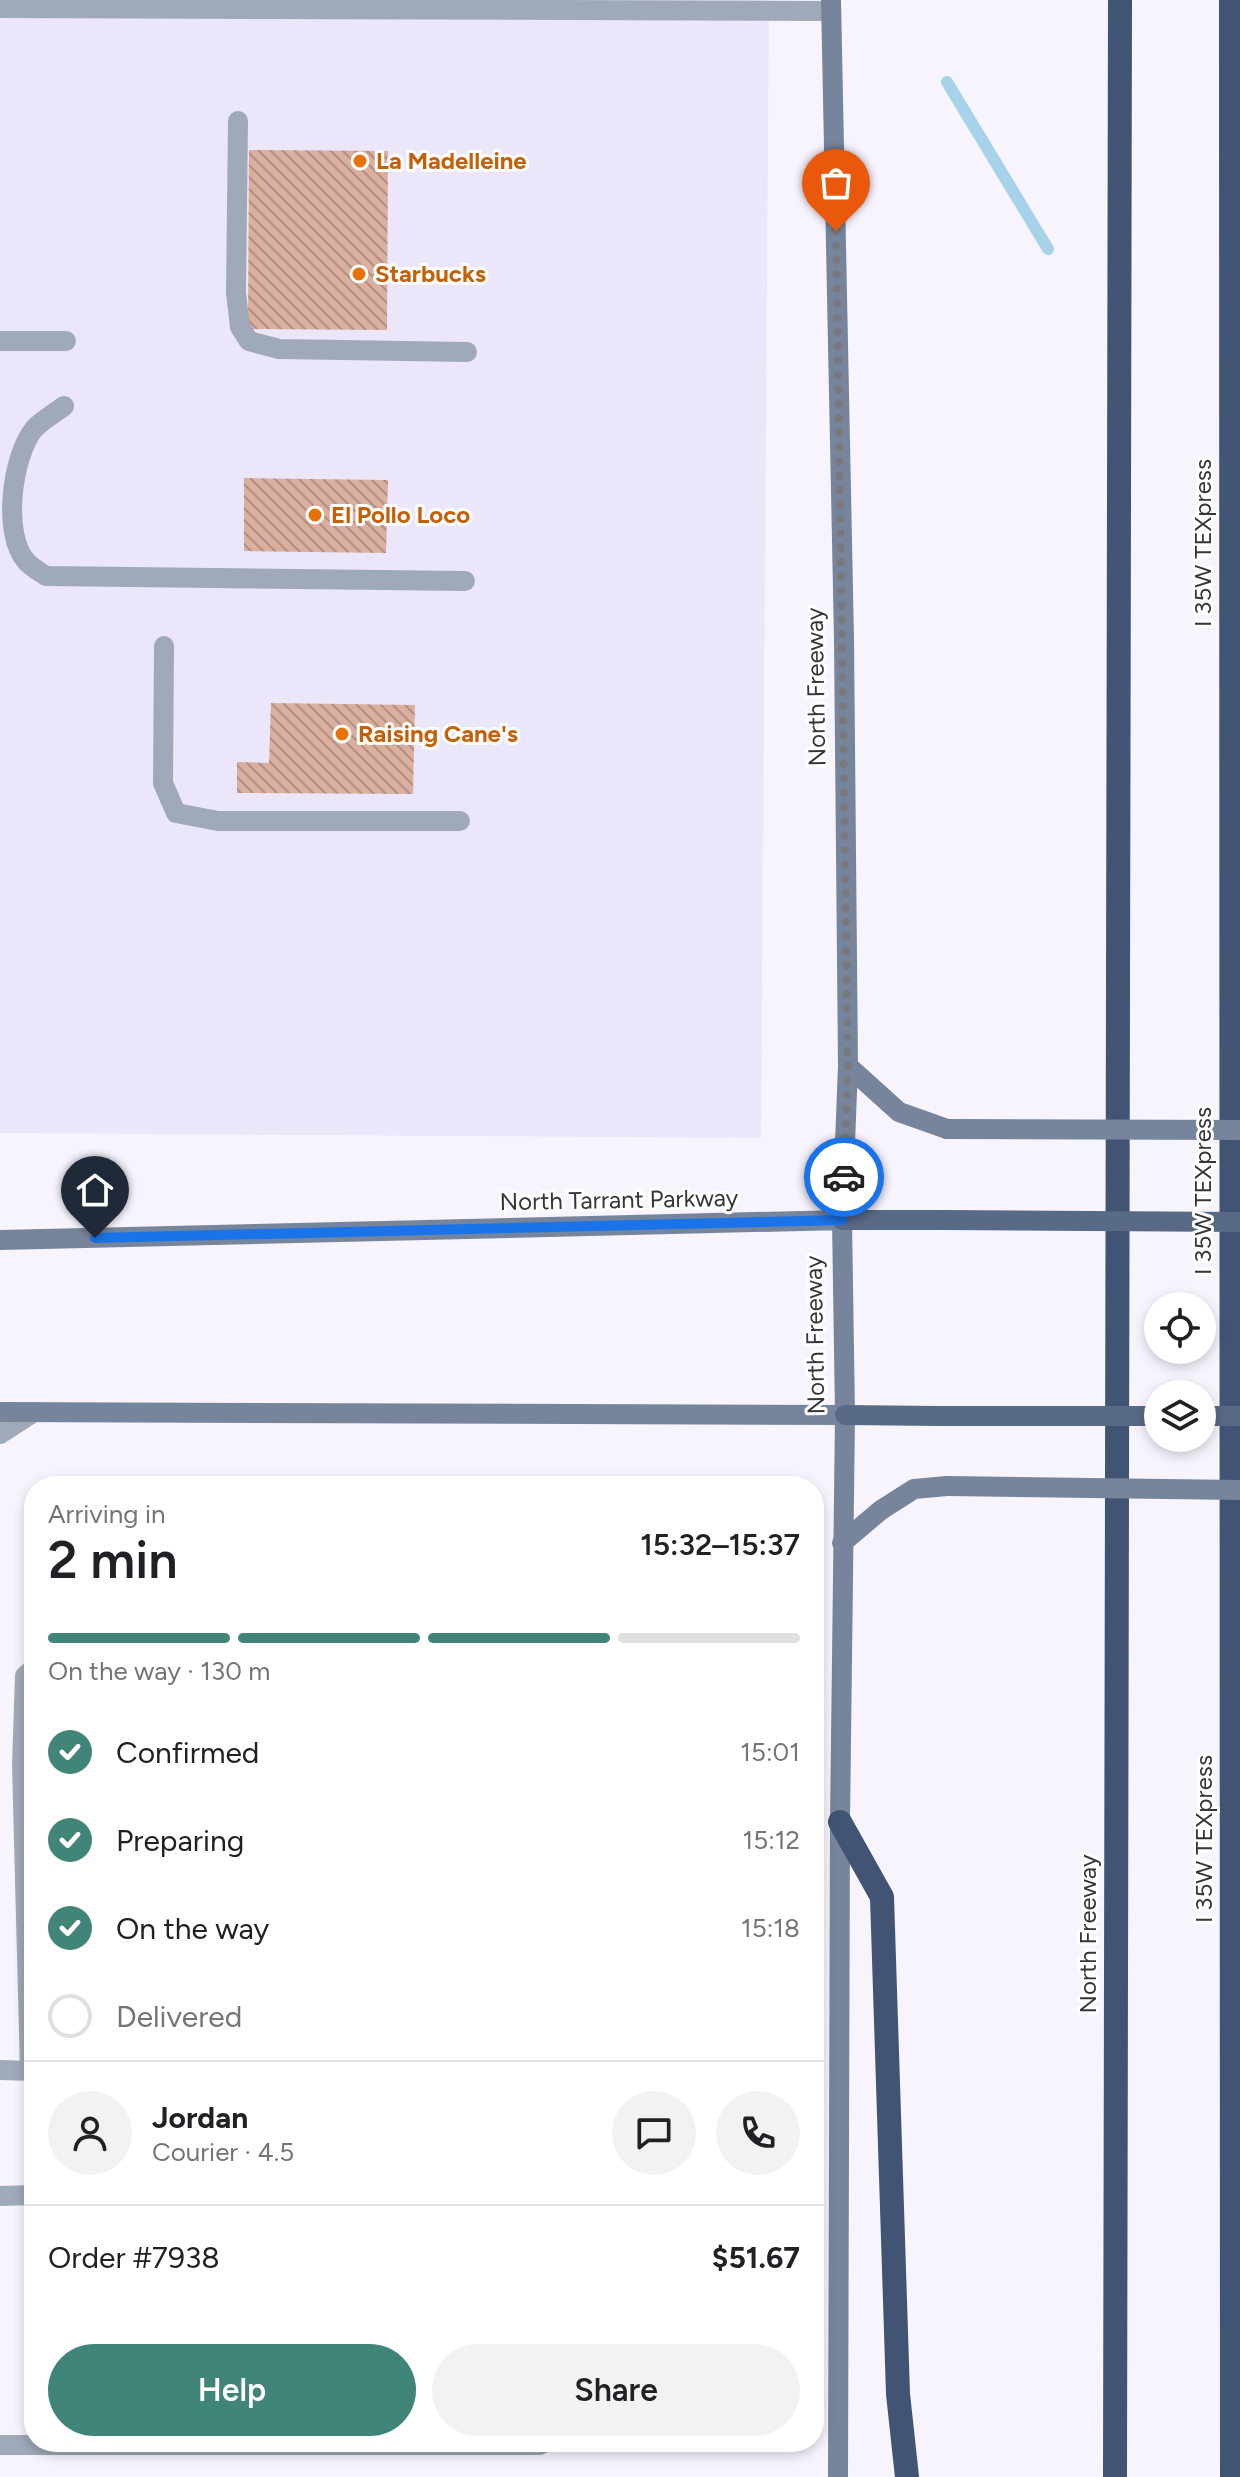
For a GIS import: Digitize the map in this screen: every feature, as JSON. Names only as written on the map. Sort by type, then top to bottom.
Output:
[{"type":"highway","name":"North Freeway","points":[[1115,2477],[1120,0]]},
{"type":"highway","name":"I 35W TEXpress","points":[[1231,0],[1232,2477]]},
{"type":"highway","points":[[840,1822],[882,1897],[898,2394],[907,2477]]},
{"type":"main road","name":"North Freeway","points":[[831,6],[848,1066],[842,1220],[845,1415],[838,2477]]},
{"type":"main road","points":[[848,1066],[899,1112],[947,1129],[1240,1130]]},
{"type":"main road","name":"North Tarrant Parkway","points":[[0,1240],[842,1220],[1240,1222]]},
{"type":"main road","points":[[0,1412],[1144,1416]]},
{"type":"main road","points":[[1216,1416],[1240,1416]]},
{"type":"main road","points":[[842,1543],[881,1510],[914,1489],[947,1486],[1240,1490]]},
{"type":"street","points":[[0,8],[831,6]]},
{"type":"street","points":[[238,121],[236,293],[240,327],[249,341],[279,349],[467,352]]},
{"type":"street","points":[[0,341],[66,341]]},
{"type":"street","points":[[64,406],[35,428],[19,453],[12,497],[14,530],[24,560],[46,576],[465,581]]},
{"type":"street","points":[[164,646],[163,783],[176,813],[218,821],[460,821]]},
{"type":"street","points":[[0,1434],[34,1412]]},
{"type":"street","points":[[24,1706],[24,1813]]},
{"type":"street","points":[[0,1765],[22,1765]]},
{"type":"street","points":[[0,2070],[24,2071]]},
{"type":"street","points":[[0,2196],[24,2195]]},
{"type":"street","points":[[0,2445],[24,2445]]},
{"type":"shaded area","points":[[0,0],[769,0],[761,1138],[0,1133]]},
{"type":"building","points":[[249,150],[388,151],[387,330],[248,329]]},
{"type":"building","name":"El Pollo Loco","points":[[244,478],[388,480],[386,553],[244,551]]},
{"type":"building","name":"Raising Cane's","points":[[271,703],[415,705],[413,794],[237,793],[237,762],[269,763]]},
{"type":"waterway","points":[[947,82],[1048,249]]},
{"type":"way so far","points":[[836,231],[848,1066],[844,1177]]},
{"type":"place","name":"La Madelleine","points":[[360,161]]},
{"type":"place","name":"Starbucks","points":[[359,274]]},
{"type":"place","name":"El Pollo Loco","points":[[315,515]]},
{"type":"place","name":"Raising Cane's","points":[[342,734]]},
{"type":"route","points":[[95,1238],[842,1220],[844,1177]]}]
